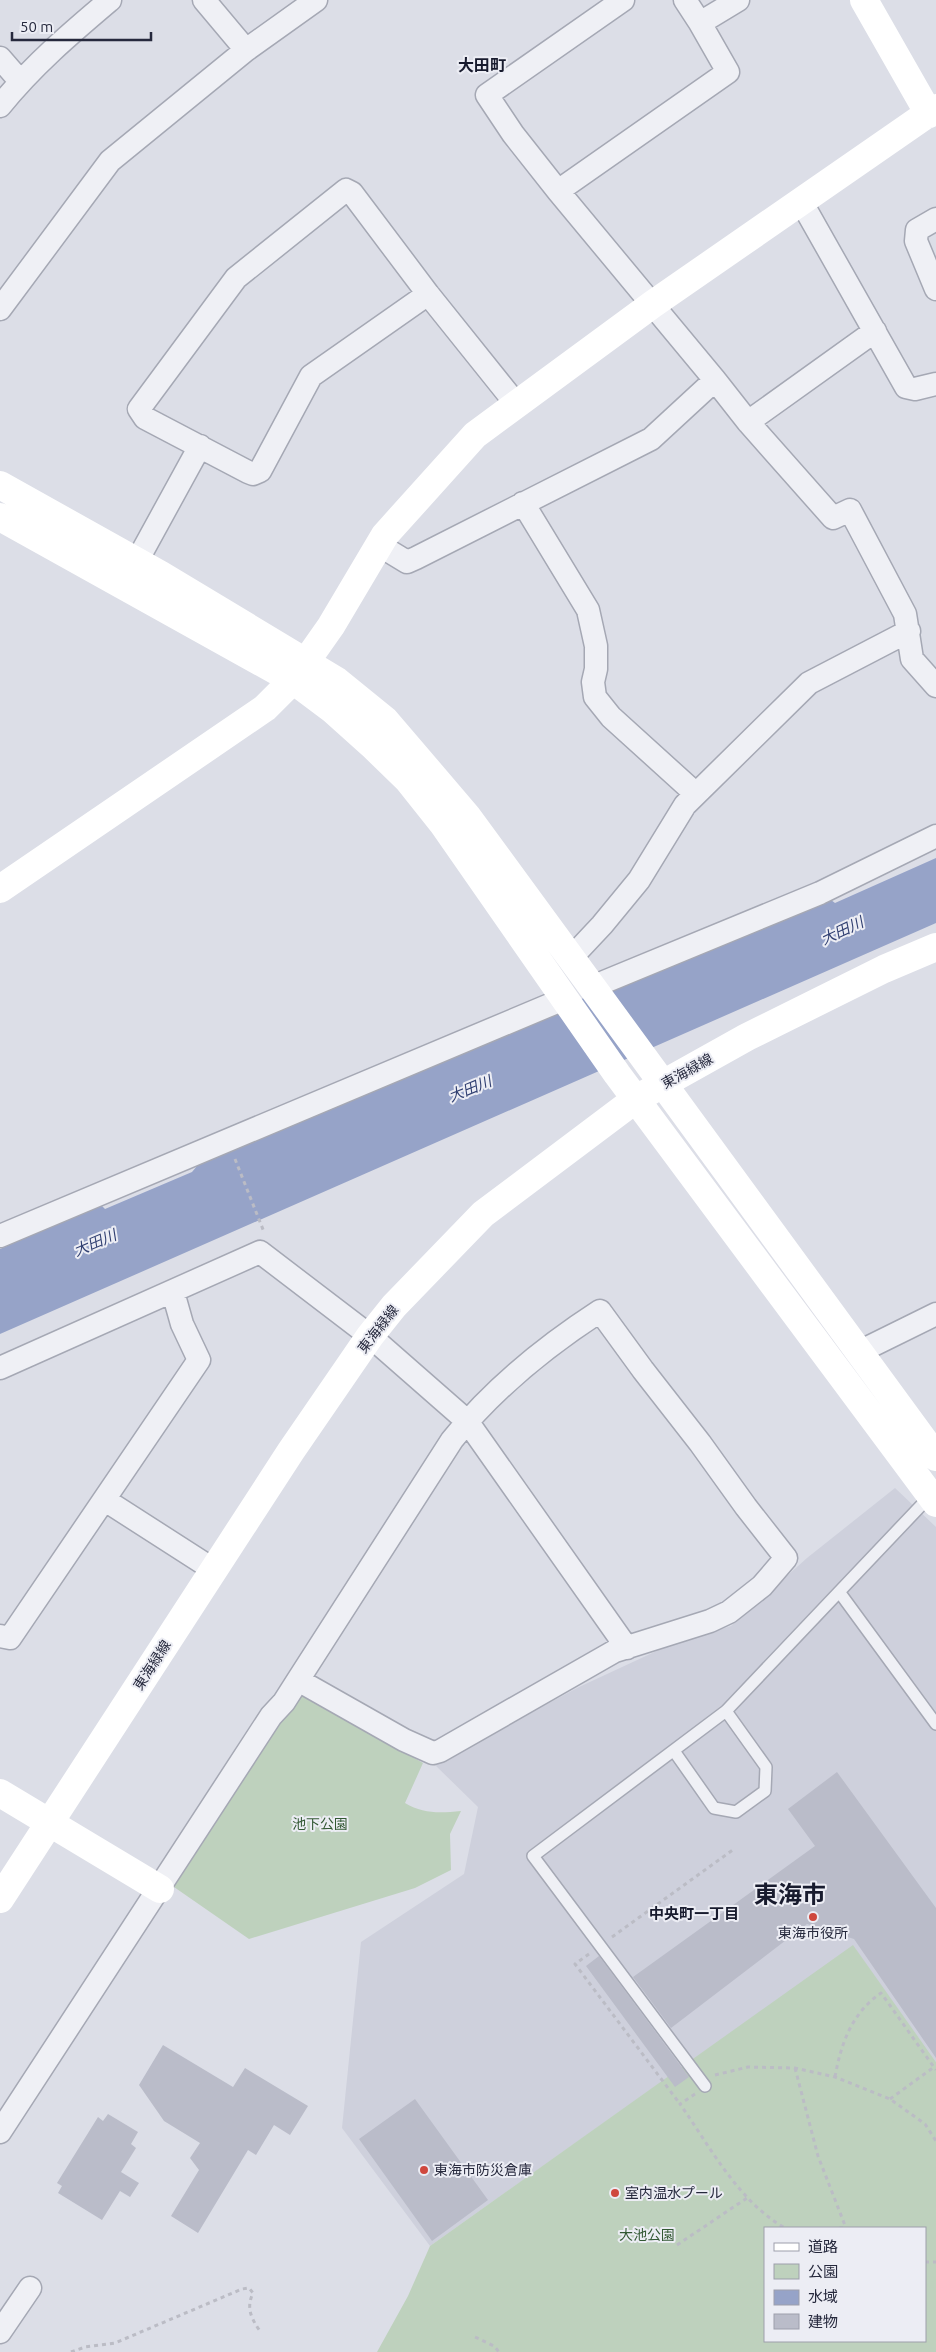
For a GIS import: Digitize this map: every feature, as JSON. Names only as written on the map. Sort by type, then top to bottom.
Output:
[{"type":"street","points":[[0,106],[20,80],[49,51],[110,0]]},
{"type":"street","points":[[204,0],[246,50]]},
{"type":"street","points":[[0,309],[110,161],[246,50],[316,0]]},
{"type":"street","points":[[624,0],[487,94],[513,134],[558,191],[653,304],[748,422],[834,518],[850,510],[905,614],[912,659],[936,686]]},
{"type":"street","points":[[558,191],[728,72],[686,0]]},
{"type":"street","points":[[700,23],[738,0]]},
{"type":"street","points":[[0,890],[266,708],[299,671],[331,626],[385,535],[475,435],[653,304],[934,116],[864,0]]},
{"type":"street","points":[[0,58],[20,80]]},
{"type":"street","points":[[428,294],[311,376],[260,471],[253,474],[145,418],[139,409],[142,402],[236,278],[346,190],[352,194],[428,294],[517,405]]},
{"type":"street","points":[[802,203],[906,387],[915,389],[936,384]]},
{"type":"street","points":[[936,219],[917,230],[916,241],[936,289]]},
{"type":"street","points":[[748,422],[875,330]]},
{"type":"street","points":[[379,544],[407,562],[650,439],[715,380]]},
{"type":"street","points":[[137,561],[200,446]]},
{"type":"street","points":[[0,485],[137,561],[299,671],[333,710],[408,780],[443,824],[617,1074],[934,1496]]},
{"type":"street","points":[[523,504],[588,610],[596,646],[596,669],[593,682],[595,698],[611,717],[696,794]]},
{"type":"street","points":[[0,517],[299,671],[336,680],[385,720],[468,816],[936,1457]]},
{"type":"street","points":[[571,958],[602,925],[639,880],[685,805],[809,684],[909,631]]},
{"type":"street","points":[[594,990],[820,893],[936,836]]},
{"type":"street","name":"東海緑線","points":[[0,1899],[214,1570],[370,1336],[394,1306],[484,1214],[636,1099],[656,1074],[747,1038],[884,969],[936,947]]},
{"type":"street","points":[[0,1236],[567,1002]]},
{"type":"street","points":[[0,1368],[260,1252],[370,1336],[467,1421],[627,1648]]},
{"type":"street","points":[[0,1636],[10,1638],[199,1360],[182,1324],[173,1292]]},
{"type":"street","points":[[0,2132],[271,1716],[284,1702],[298,1680],[452,1440],[467,1421],[531,1362],[600,1311],[700,1443],[746,1508],[786,1558],[762,1586],[729,1612],[710,1621],[615,1651],[550,1690],[440,1751],[433,1753],[404,1740],[298,1680]]},
{"type":"street","points":[[859,1352],[936,1314]]},
{"type":"street","points":[[105,1500],[214,1570]]},
{"type":"street","points":[[0,1793],[160,1889]]},
{"type":"street","points":[[0,2332],[30,2288]]},
{"type":"lane","points":[[703,2083],[533,1856],[726,1711],[934,1496]]},
{"type":"lane","points":[[840,1593],[936,1724]]},
{"type":"lane","points":[[674,1751],[714,1808],[736,1812],[765,1791],[766,1767],[726,1711]]},
{"type":"path","points":[[233,1152],[263,1231]]},
{"type":"path","points":[[734,1849],[575,1964],[680,2104],[746,2198],[766,2217],[784,2227]]},
{"type":"path","points":[[835,2077],[840,2050],[851,2025],[868,2002],[882,1993],[935,2068],[890,2099]]},
{"type":"path","points":[[680,2104],[703,2083],[748,2067],[795,2068],[835,2077],[890,2099],[925,2124],[936,2141]]},
{"type":"path","points":[[795,2068],[818,2156],[846,2227]]},
{"type":"path","points":[[677,2245],[746,2198]]},
{"type":"path","points":[[71,2352],[85,2347],[115,2343],[242,2289],[249,2288],[253,2293],[249,2313],[260,2331]]},
{"type":"path","points":[[475,2337],[494,2346],[499,2352]]},
{"type":"shaded area","points":[[895,1488],[936,1527],[936,2062],[853,1946],[430,2246],[342,2128],[361,1942],[464,1874],[478,1807],[434,1764],[579,1687],[663,1648],[731,1626],[807,1558]]},
{"type":"green space","name":"池下公園","points":[[299,1693],[423,1763],[405,1803],[418,1809],[432,1812],[461,1811],[450,1834],[451,1870],[415,1888],[249,1939],[174,1887]]},
{"type":"green space","name":"大池公園","points":[[853,1945],[936,2062],[936,2352],[377,2352],[408,2296],[430,2246]]},
{"type":"water","name":"大田川","points":[[936,858],[936,923],[0,1334],[0,1249],[101,1205],[105,1209],[192,1172],[197,1166],[662,964],[827,897],[835,903]]},
{"type":"building","points":[[837,1772],[936,1908],[936,2058],[854,1939],[807,1924],[671,2028],[633,1977],[815,1846],[788,1809]]},
{"type":"building","points":[[599,1956],[689,2077],[675,2087],[586,1966]]},
{"type":"building","points":[[163,2045],[233,2087],[245,2068],[308,2106],[290,2135],[274,2125],[256,2155],[248,2150],[198,2233],[171,2216],[199,2170],[190,2158],[200,2143],[164,2121],[139,2085]]},
{"type":"building","name":"東海市防災倉庫","points":[[415,2099],[488,2200],[432,2241],[359,2139]]},
{"type":"building","points":[[108,2114],[138,2132],[131,2144],[136,2148],[121,2172],[139,2183],[130,2197],[120,2191],[102,2220],[58,2193],[62,2186],[57,2183],[98,2117],[103,2121]]},
{"type":"place","name":"東海市役所","points":[[813,1917]]},
{"type":"place","name":"東海市防災倉庫","points":[[424,2170]]},
{"type":"place","name":"室内温水プール","points":[[615,2193]]},
{"type":"district","name":"大田町","points":[[482,65]]},
{"type":"district","name":"東海市","points":[[790,1895]]},
{"type":"district","name":"中央町一丁目","points":[[694,1914]]}]
